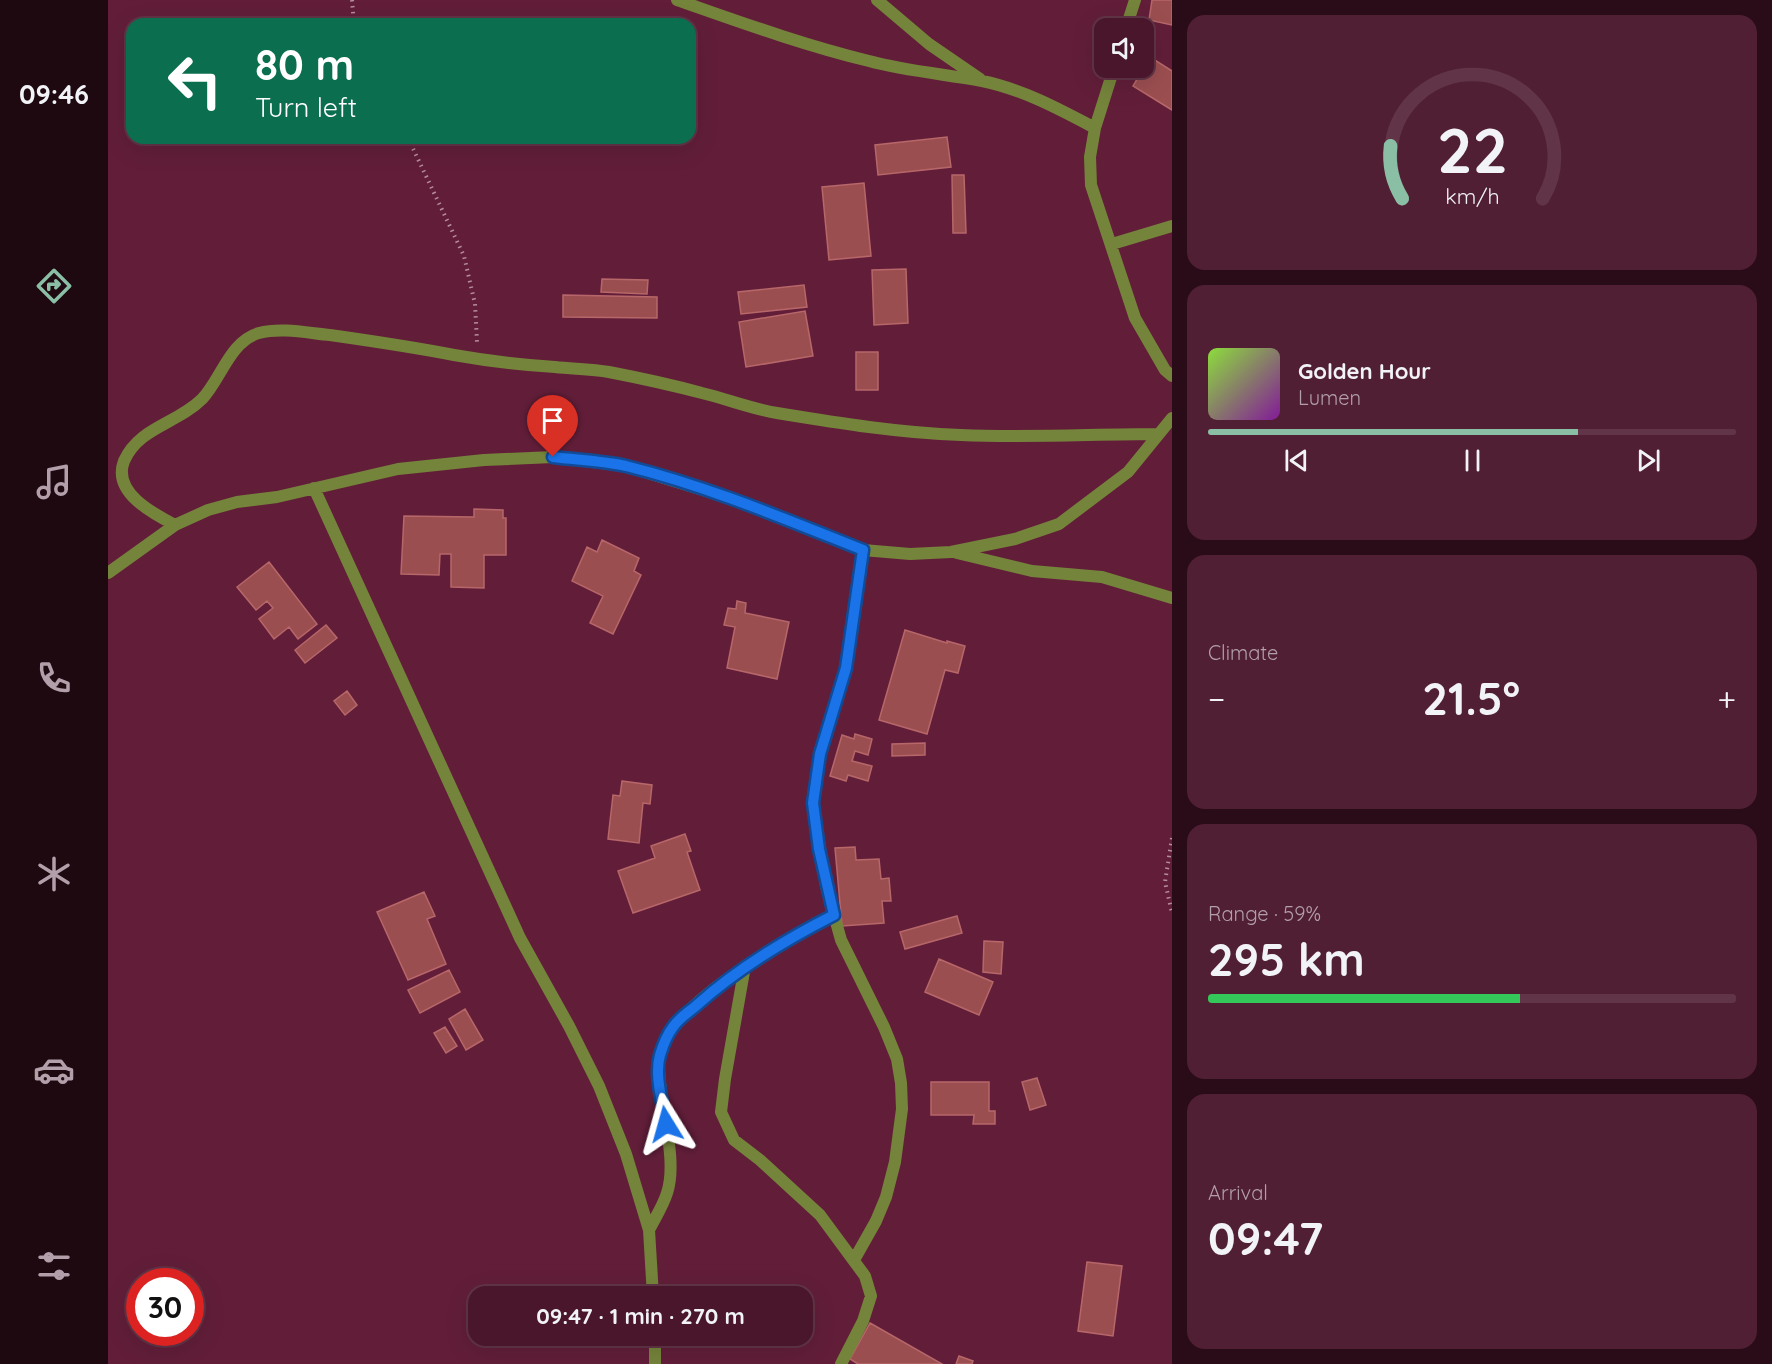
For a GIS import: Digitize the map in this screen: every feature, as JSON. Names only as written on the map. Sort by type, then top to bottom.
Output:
[{"type":"street","points":[[676,0],[795,40],[869,61],[983,81],[1054,106],[1095,128]]},
{"type":"street","points":[[877,0],[929,44],[983,81]]},
{"type":"street","points":[[1129,18],[1135,0]]},
{"type":"street","points":[[1111,78],[1095,128],[1090,157],[1091,185],[1135,318],[1165,370],[1172,376]]},
{"type":"street","points":[[1112,244],[1172,226]]},
{"type":"street","points":[[175,525],[145,507],[127,489],[122,477],[124,462],[133,445],[143,435],[179,417],[204,397],[241,342],[269,331],[303,332],[395,344],[477,359],[607,372],[700,392],[773,413],[920,432],[1014,436],[1159,434]]},
{"type":"street","points":[[108,573],[175,525],[218,507],[398,469],[484,460],[553,457],[636,469],[723,496],[863,550],[910,554],[951,552],[1015,539],[1059,524],[1128,472],[1172,418]]},
{"type":"street","points":[[314,488],[520,938],[599,1086],[627,1154],[649,1230],[652,1286]]},
{"type":"street","points":[[854,1260],[876,1221],[896,1162],[902,1110],[901,1083],[897,1059],[841,940],[821,858],[813,803],[820,754],[846,668],[863,550]]},
{"type":"street","points":[[951,552],[1032,571],[1102,577],[1172,598]]},
{"type":"street","points":[[649,1230],[667,1193],[669,1181],[669,1157],[659,1058],[674,1025],[707,995],[745,966],[834,915]]},
{"type":"street","points":[[745,966],[721,1112],[734,1140],[760,1160],[820,1215],[865,1276],[871,1296],[863,1321],[841,1364]]},
{"type":"street","points":[[655,1346],[655,1364]]},
{"type":"path","points":[[352,0],[354,18]]},
{"type":"path","points":[[411,144],[464,256],[475,304],[477,359]]},
{"type":"path","points":[[1172,838],[1165,882],[1172,913]]},
{"type":"building","points":[[1152,0],[1172,0],[1172,25],[1149,18]]},
{"type":"building","points":[[1154,60],[1172,71],[1172,110],[1133,86],[1138,78],[1154,78]]},
{"type":"building","points":[[947,137],[951,167],[878,175],[875,145]]},
{"type":"building","points":[[952,175],[964,175],[966,233],[953,233]]},
{"type":"building","points":[[864,183],[871,256],[829,260],[822,187]]},
{"type":"building","points":[[906,269],[908,323],[874,325],[872,270]]},
{"type":"building","points":[[602,279],[648,280],[647,294],[601,292]]},
{"type":"building","points":[[804,285],[807,307],[741,314],[738,292]]},
{"type":"building","points":[[563,295],[657,297],[657,318],[563,317]]},
{"type":"building","points":[[805,311],[813,356],[746,367],[739,322]]},
{"type":"building","points":[[856,352],[878,352],[878,390],[856,390]]},
{"type":"building","points":[[474,509],[503,510],[503,518],[506,518],[506,555],[484,555],[484,588],[451,587],[451,554],[440,554],[439,575],[401,574],[404,516],[474,517]]},
{"type":"building","points":[[602,540],[639,558],[634,571],[641,575],[613,634],[590,623],[603,596],[572,581],[587,547],[597,552]]},
{"type":"building","points":[[269,562],[317,624],[298,639],[289,627],[274,639],[259,619],[273,608],[267,601],[256,610],[237,587]]},
{"type":"building","points":[[737,601],[746,603],[745,613],[789,622],[777,679],[727,668],[735,627],[724,625],[728,608],[736,609]]},
{"type":"building","points":[[326,625],[337,638],[305,663],[295,650]]},
{"type":"building","points":[[905,630],[965,646],[958,673],[945,670],[927,734],[879,720]]},
{"type":"building","points":[[347,691],[357,705],[345,715],[334,701]]},
{"type":"building","points":[[855,734],[872,739],[868,755],[855,751],[852,761],[872,766],[868,781],[848,775],[846,781],[830,776],[842,735],[854,739]]},
{"type":"building","points":[[925,743],[925,755],[892,756],[892,744]]},
{"type":"building","points":[[622,781],[652,785],[650,804],[643,803],[639,843],[608,839],[613,795],[620,796]]},
{"type":"building","points":[[685,834],[691,851],[687,852],[700,890],[633,913],[618,871],[655,858],[651,846]]},
{"type":"building","points":[[855,847],[856,860],[879,859],[881,879],[889,878],[891,901],[882,901],[884,923],[842,926],[835,848]]},
{"type":"building","points":[[424,892],[435,916],[427,919],[446,964],[408,980],[377,912]]},
{"type":"building","points":[[957,916],[962,933],[905,949],[900,932]]},
{"type":"building","points":[[984,941],[1003,942],[1001,974],[983,972]]},
{"type":"building","points":[[939,959],[993,982],[979,1015],[925,992]]},
{"type":"building","points":[[449,970],[460,992],[420,1013],[408,990]]},
{"type":"building","points":[[465,1009],[483,1040],[466,1050],[449,1019]]},
{"type":"building","points":[[445,1027],[457,1046],[446,1053],[434,1033]]},
{"type":"building","points":[[1037,1078],[1046,1105],[1030,1110],[1022,1082]]},
{"type":"building","points":[[931,1082],[989,1082],[989,1111],[995,1111],[995,1124],[973,1124],[974,1115],[931,1115]]},
{"type":"building","points":[[1087,1262],[1122,1266],[1113,1336],[1078,1331]]},
{"type":"building","points":[[870,1323],[942,1364],[858,1364],[850,1359]]},
{"type":"building","points":[[959,1356],[973,1361],[972,1364],[956,1364]]},
{"type":"route","points":[[553,457],[625,466],[773,514],[863,550],[846,668],[820,754],[813,803],[819,849],[834,915],[745,966],[707,995],[674,1025],[659,1058],[666,1124]]}]
